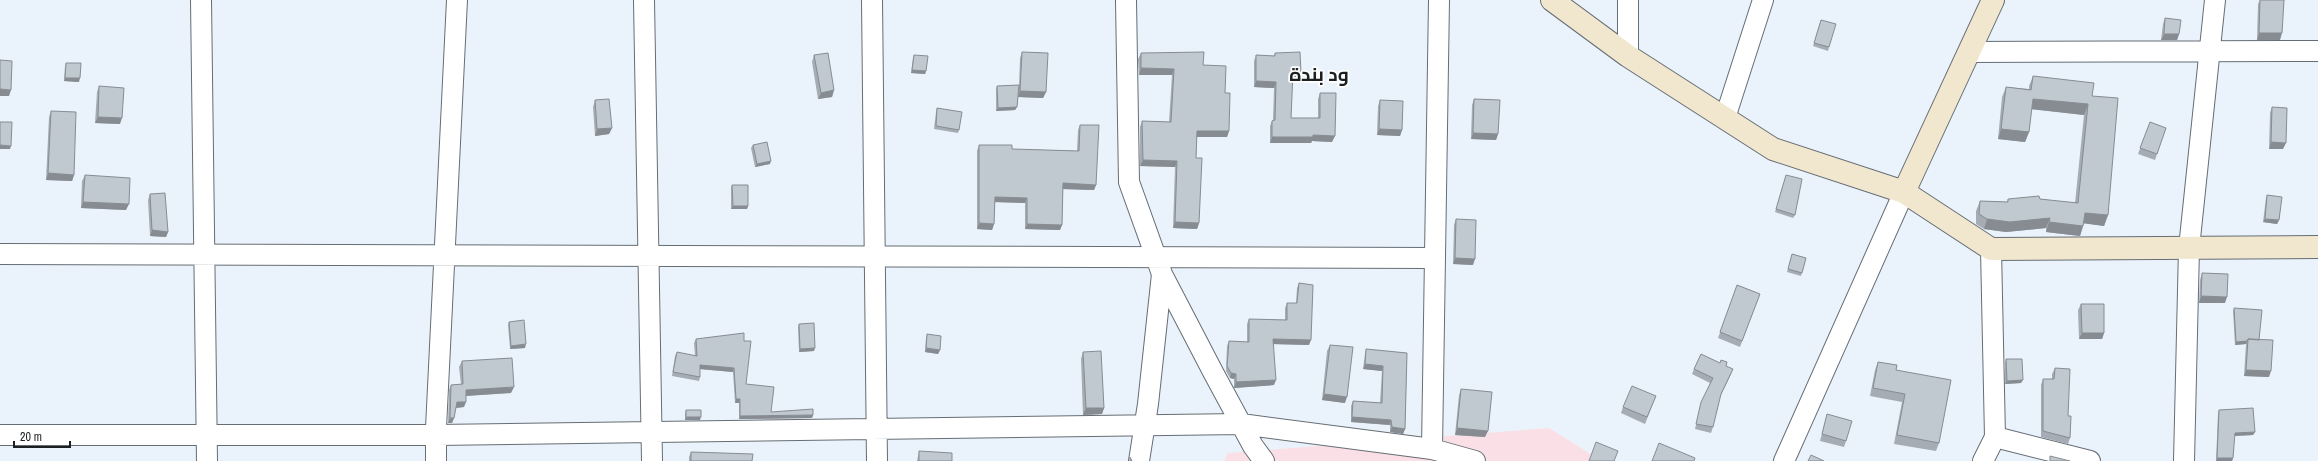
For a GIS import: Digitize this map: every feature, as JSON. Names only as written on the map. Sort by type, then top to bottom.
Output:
[{"type":"street","points":[[201,0],[207,461]]},
{"type":"street","points":[[436,461],[444,255],[457,0]]},
{"type":"street","points":[[644,0],[652,461]]},
{"type":"street","points":[[872,0],[877,461]]},
{"type":"street","points":[[1126,0],[1129,182],[1159,266],[1241,424],[1264,461]]},
{"type":"street","points":[[1432,449],[1438,0]]},
{"type":"street","points":[[1552,0],[1628,56],[1773,148],[1904,192],[1991,249],[2318,247]]},
{"type":"street","points":[[1628,0],[1628,56]]},
{"type":"street","points":[[1725,118],[1763,0]]},
{"type":"street","points":[[1784,461],[1904,192],[1993,0]]},
{"type":"street","points":[[2184,461],[2189,248],[2215,0]]},
{"type":"street","points":[[1969,52],[2318,51]]},
{"type":"street","points":[[1983,461],[1995,436],[1991,249]]},
{"type":"street","points":[[0,254],[875,256],[1159,266],[1434,258]]},
{"type":"street","points":[[1139,461],[1145,425],[1159,266]]},
{"type":"street","points":[[0,435],[436,435],[1241,424],[1432,449],[1475,461]]},
{"type":"street","points":[[1995,436],[2090,461]]},
{"type":"shaded area","points":[[1549,428],[1602,461],[1224,461],[1228,453]]},
{"type":"building","points":[[2260,0],[2284,0],[2282,33],[2259,33]]},
{"type":"building","points":[[2165,18],[2181,20],[2179,34],[2164,34]]},
{"type":"building","points":[[1821,20],[1836,24],[1829,47],[1814,43]]},
{"type":"building","points":[[1022,52],[1048,53],[1046,92],[1020,91]]},
{"type":"building","points":[[1204,52],[1203,65],[1226,66],[1225,93],[1230,93],[1229,131],[1197,131],[1196,158],[1202,158],[1199,223],[1175,222],[1177,161],[1143,160],[1142,121],[1171,122],[1174,69],[1141,68],[1141,53]]},
{"type":"building","points":[[1300,52],[1301,72],[1293,72],[1291,118],[1320,118],[1320,93],[1336,93],[1335,136],[1313,135],[1313,137],[1272,137],[1272,121],[1275,120],[1276,82],[1256,81],[1256,55],[1275,56],[1275,53]]},
{"type":"building","points":[[828,53],[834,90],[821,93],[814,55]]},
{"type":"building","points":[[914,55],[928,56],[926,71],[912,70]]},
{"type":"building","points":[[0,60],[12,61],[11,90],[0,89]]},
{"type":"building","points":[[66,63],[81,63],[80,78],[65,78]]},
{"type":"building","points":[[2033,76],[2094,83],[2092,96],[2118,98],[2108,215],[2085,213],[2083,226],[2049,222],[2050,218],[2010,222],[1987,219],[1979,214],[1980,201],[2008,202],[2008,199],[2039,196],[2040,199],[2078,203],[2088,104],[2033,99],[2029,132],[2001,129],[2006,87],[2031,90]]},
{"type":"building","points":[[1019,85],[1017,107],[998,108],[997,86]]},
{"type":"building","points":[[99,86],[124,88],[122,118],[98,117]]},
{"type":"building","points":[[609,99],[612,128],[597,129],[595,100]]},
{"type":"building","points":[[1474,99],[1500,100],[1498,134],[1473,133]]},
{"type":"building","points":[[1380,100],[1403,101],[1402,130],[1379,129]]},
{"type":"building","points":[[2272,107],[2287,108],[2286,143],[2271,142]]},
{"type":"building","points":[[937,108],[962,112],[959,130],[936,126]]},
{"type":"building","points":[[51,111],[76,112],[74,175],[48,173]]},
{"type":"building","points":[[0,122],[12,122],[11,146],[0,145]]},
{"type":"building","points":[[2150,122],[2166,128],[2157,154],[2140,148]]},
{"type":"building","points":[[1080,125],[1099,125],[1096,185],[1063,183],[1062,225],[1027,224],[1027,198],[995,197],[994,224],[979,223],[979,145],[1012,145],[1012,149],[1079,151]]},
{"type":"building","points":[[767,142],[771,161],[757,164],[753,145]]},
{"type":"building","points":[[85,175],[130,178],[129,204],[83,202]]},
{"type":"building","points":[[1786,175],[1802,179],[1795,215],[1776,209]]},
{"type":"building","points":[[732,185],[748,185],[748,206],[733,206]]},
{"type":"building","points":[[165,193],[168,232],[152,230],[150,194]]},
{"type":"building","points":[[2267,195],[2282,197],[2279,220],[2265,219]]},
{"type":"building","points":[[1456,219],[1476,220],[1475,259],[1455,258]]},
{"type":"building","points":[[1792,254],[1806,258],[1802,273],[1788,269]]},
{"type":"building","points":[[2202,273],[2228,274],[2227,297],[2201,296]]},
{"type":"building","points":[[1299,283],[1313,285],[1311,340],[1273,339],[1276,380],[1236,382],[1236,374],[1231,373],[1227,366],[1229,341],[1249,342],[1249,319],[1287,320],[1287,303],[1297,303]]},
{"type":"building","points":[[1737,285],[1760,294],[1742,341],[1720,332]]},
{"type":"building","points":[[2081,304],[2104,304],[2104,333],[2082,333]]},
{"type":"building","points":[[2234,308],[2262,310],[2259,340],[2248,339],[2247,341],[2236,342]]},
{"type":"building","points":[[524,320],[526,344],[511,346],[509,322]]},
{"type":"building","points":[[814,323],[815,348],[800,349],[799,324]]},
{"type":"building","points":[[744,333],[744,341],[751,341],[746,384],[774,387],[771,412],[813,409],[813,415],[740,416],[740,399],[736,399],[734,368],[700,365],[700,377],[673,372],[677,352],[697,356],[696,339]]},
{"type":"building","points":[[927,334],[941,336],[940,350],[926,348]]},
{"type":"building","points":[[2248,339],[2273,340],[2271,371],[2246,370]]},
{"type":"building","points":[[1330,345],[1353,347],[1347,397],[1324,394]]},
{"type":"building","points":[[1366,349],[1407,353],[1405,429],[1392,427],[1391,420],[1352,417],[1353,401],[1382,403],[1383,366],[1365,364]]},
{"type":"building","points":[[1101,351],[1104,408],[1086,408],[1083,352]]},
{"type":"building","points":[[1701,354],[1720,363],[1721,360],[1727,362],[1726,366],[1733,369],[1721,394],[1713,427],[1696,424],[1701,402],[1713,378],[1694,369]]},
{"type":"building","points":[[512,358],[514,387],[466,390],[466,402],[457,402],[454,418],[450,418],[451,385],[463,384],[462,361]]},
{"type":"building","points":[[2006,359],[2022,359],[2023,380],[2007,381]]},
{"type":"building","points":[[1878,362],[1897,365],[1896,370],[1951,380],[1939,443],[1897,435],[1905,394],[1873,388]]},
{"type":"building","points":[[2055,368],[2070,369],[2068,416],[2071,416],[2070,438],[2043,431],[2043,379],[2054,379]]},
{"type":"building","points":[[1632,386],[1656,396],[1647,417],[1623,407]]},
{"type":"building","points":[[1461,389],[1492,392],[1488,431],[1457,428]]},
{"type":"building","points":[[2253,408],[2255,432],[2235,433],[2233,458],[2217,458],[2219,410]]},
{"type":"building","points":[[686,410],[701,410],[701,417],[686,417]]},
{"type":"building","points":[[1827,414],[1852,421],[1846,441],[1822,434]]},
{"type":"building","points":[[1596,442],[1618,451],[1614,461],[1589,461]]},
{"type":"building","points":[[1659,443],[1695,458],[1694,461],[1652,461]]},
{"type":"building","points":[[919,451],[952,453],[952,461],[919,461]]},
{"type":"building","points":[[691,452],[753,454],[752,461],[691,461]]},
{"type":"building","points":[[1811,455],[1824,461],[1808,461]]},
{"type":"building","points":[[2050,456],[2070,461],[2050,461]]},
{"type":"district","name":"ود بندة","points":[[1319,74]]}]
